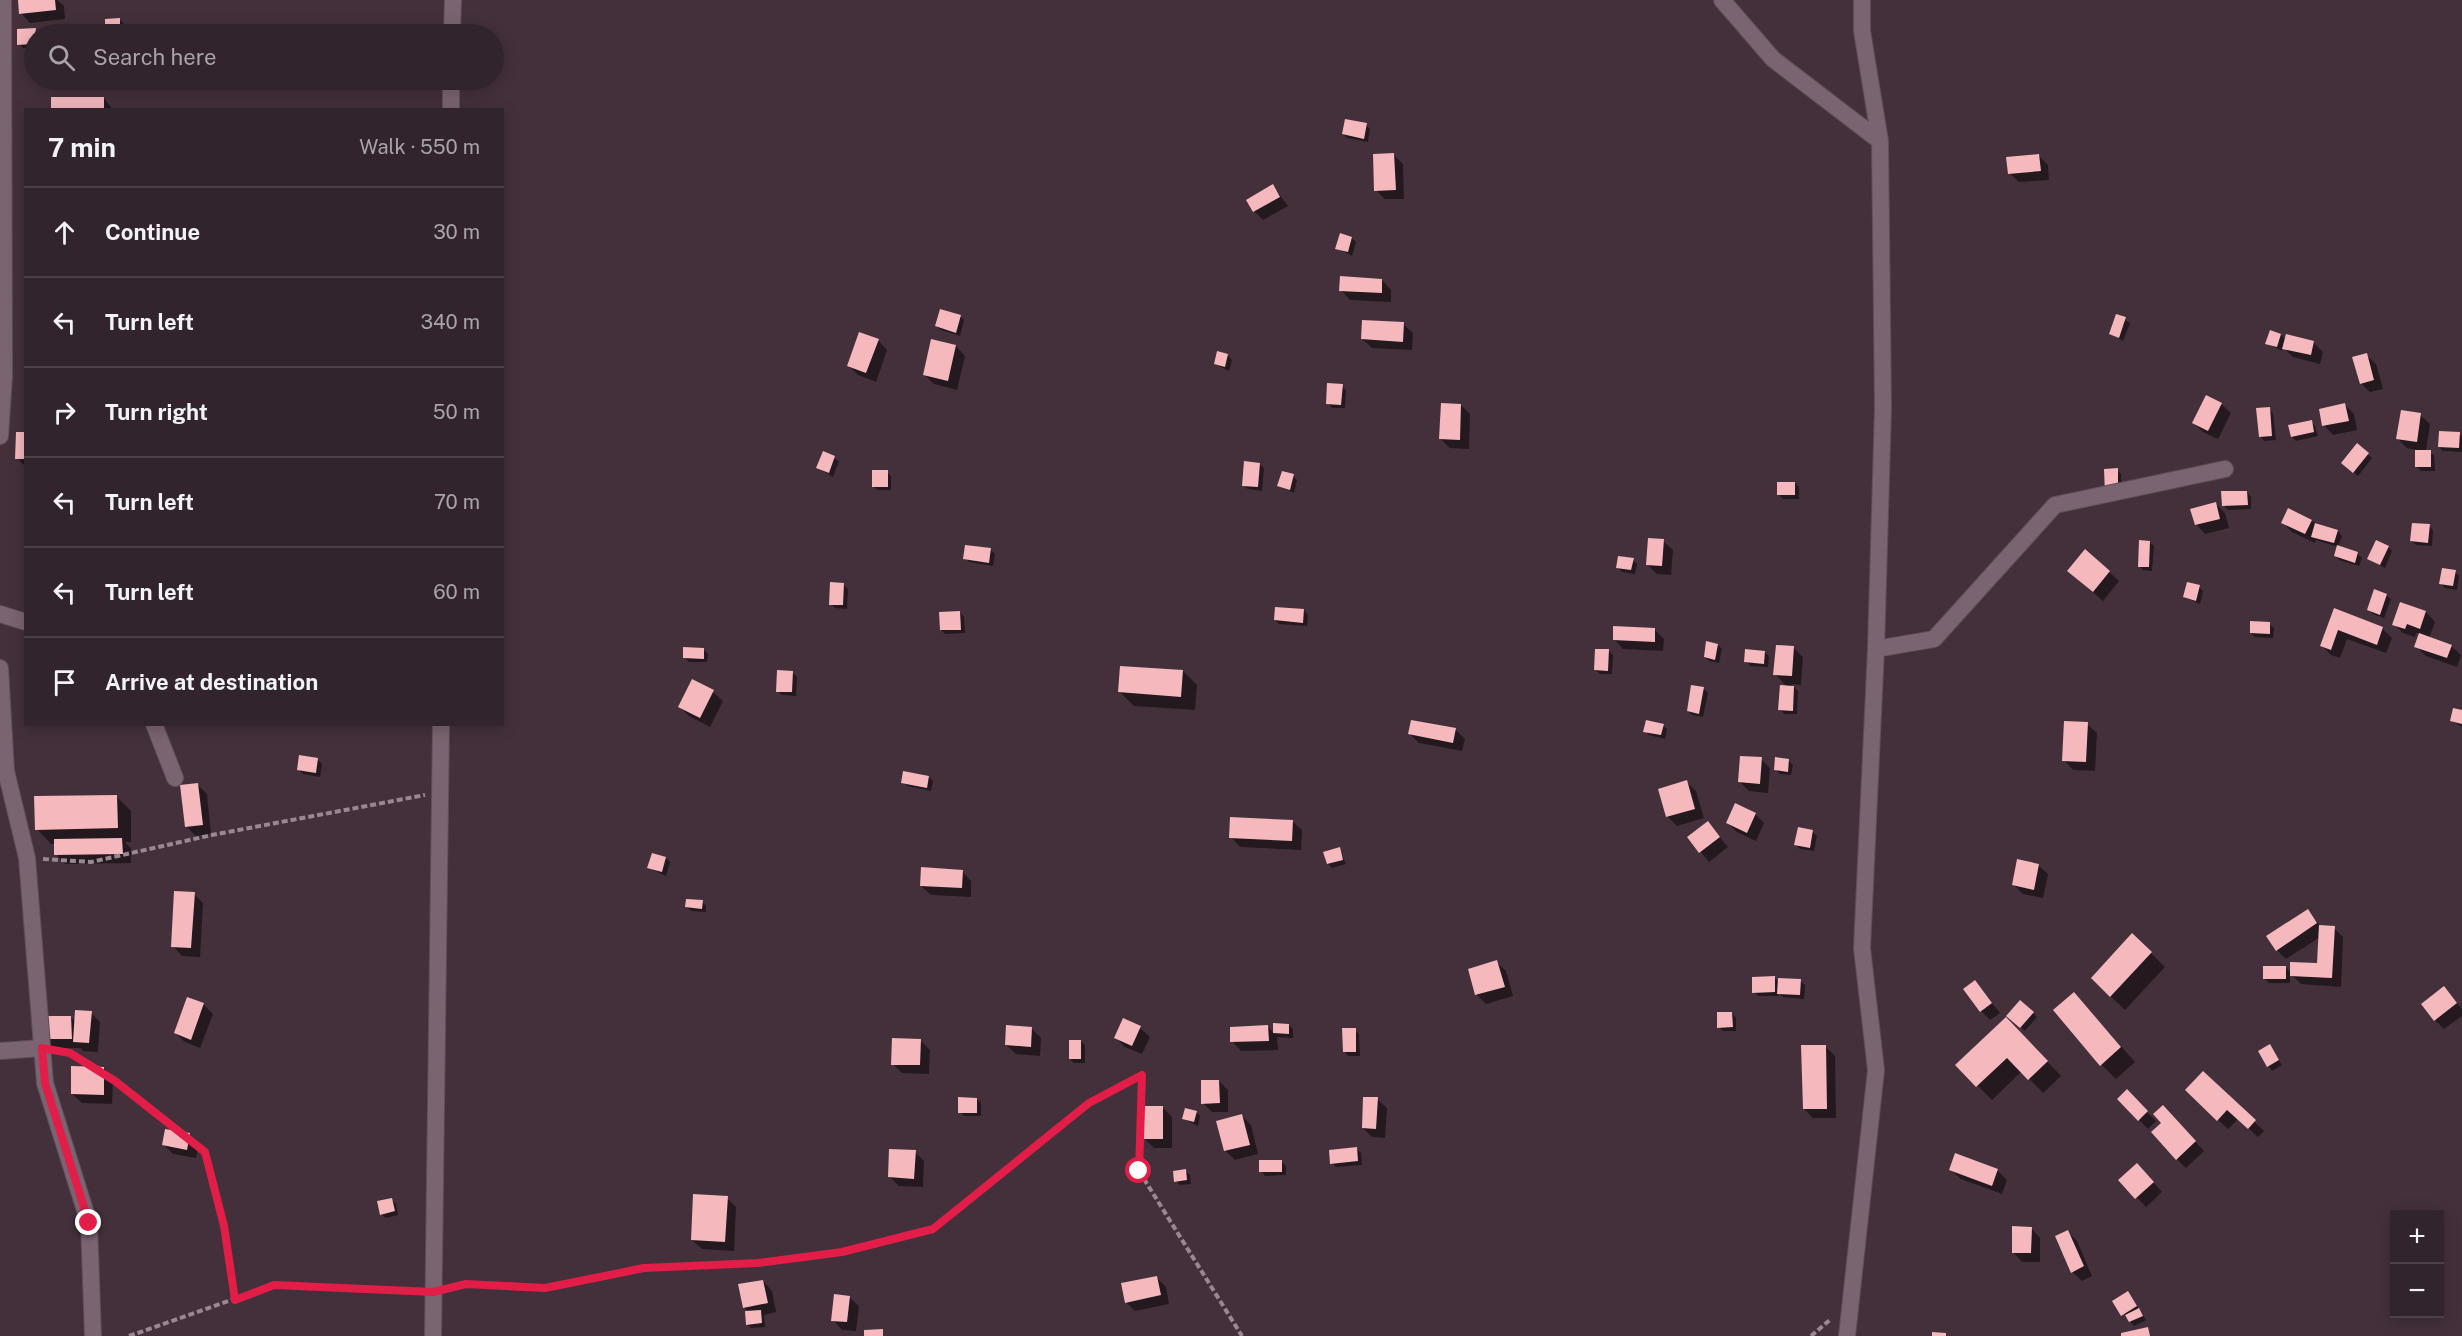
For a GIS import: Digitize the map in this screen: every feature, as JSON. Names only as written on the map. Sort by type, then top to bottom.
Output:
[{"type":"street","points":[[0,436],[4,377],[3,0]]},
{"type":"street","points":[[452,24],[453,0]]},
{"type":"street","points":[[1722,0],[1773,59],[1880,141]]},
{"type":"street","points":[[1846,1336],[1876,1070],[1862,948],[1876,649],[1883,408],[1880,141],[1862,32],[1862,0]]},
{"type":"street","points":[[451,90],[451,108]]},
{"type":"street","points":[[1876,649],[1934,639],[2055,505],[2225,469]]},
{"type":"street","points":[[0,614],[24,621]]},
{"type":"street","points":[[0,668],[3,771],[27,858],[45,1083],[89,1223],[93,1336]]},
{"type":"street","points":[[155,726],[175,778]]},
{"type":"street","points":[[433,1336],[441,726]]},
{"type":"street","points":[[0,1051],[42,1048]]},
{"type":"path","points":[[27,858],[92,862],[212,835],[440,793]]},
{"type":"path","points":[[42,1048],[70,1053],[115,1081],[205,1152],[224,1226],[235,1300]]},
{"type":"path","points":[[129,1336],[274,1285],[433,1292],[466,1284],[545,1288],[644,1268],[758,1263],[842,1252],[933,1229],[1089,1103],[1142,1075],[1139,1171],[1242,1336]]},
{"type":"building","points":[[18,0],[55,0],[56,10],[19,14]]},
{"type":"building","points":[[120,18],[120,24],[105,24],[105,19]]},
{"type":"building","points":[[17,29],[24,29],[24,45],[17,45]]},
{"type":"building","points":[[51,97],[104,97],[104,108],[51,108]]},
{"type":"building","points":[[1345,119],[1367,123],[1364,139],[1342,134]]},
{"type":"building","points":[[1394,153],[1396,190],[1374,191],[1373,154]]},
{"type":"building","points":[[2039,154],[2041,171],[2008,174],[2006,157]]},
{"type":"building","points":[[1273,184],[1280,197],[1253,212],[1246,200]]},
{"type":"building","points":[[1340,233],[1352,237],[1348,252],[1335,249]]},
{"type":"building","points":[[1340,276],[1382,279],[1382,293],[1339,291]]},
{"type":"building","points":[[940,309],[961,315],[956,333],[935,326]]},
{"type":"building","points":[[2116,314],[2126,317],[2119,338],[2109,334]]},
{"type":"building","points":[[1362,320],[1404,322],[1403,342],[1361,339]]},
{"type":"building","points":[[2270,330],[2281,334],[2277,347],[2265,344]]},
{"type":"building","points":[[859,332],[879,339],[866,373],[847,366]]},
{"type":"building","points":[[2286,334],[2314,341],[2311,355],[2282,349]]},
{"type":"building","points":[[931,339],[956,345],[948,381],[923,375]]},
{"type":"building","points":[[1217,351],[1228,354],[1225,367],[1214,364]]},
{"type":"building","points":[[2367,353],[2374,380],[2360,384],[2352,357]]},
{"type":"building","points":[[1327,383],[1343,384],[1341,405],[1326,404]]},
{"type":"building","points":[[2206,395],[2222,403],[2208,431],[2192,423]]},
{"type":"building","points":[[1441,403],[1461,404],[1460,440],[1439,439]]},
{"type":"building","points":[[2345,403],[2349,421],[2322,426],[2319,409]]},
{"type":"building","points":[[2270,407],[2272,436],[2259,437],[2256,408]]},
{"type":"building","points":[[2401,410],[2421,413],[2417,442],[2396,439]]},
{"type":"building","points":[[2312,420],[2314,432],[2291,437],[2288,425]]},
{"type":"building","points":[[2439,431],[2460,432],[2459,448],[2438,447]]},
{"type":"building","points":[[16,432],[24,432],[24,459],[15,459]]},
{"type":"building","points":[[2357,443],[2369,453],[2353,473],[2341,463]]},
{"type":"building","points":[[2415,450],[2431,450],[2431,467],[2415,467]]},
{"type":"building","points":[[823,451],[835,456],[829,473],[816,468]]},
{"type":"building","points":[[1244,461],[1260,463],[1258,487],[1242,486]]},
{"type":"building","points":[[2118,468],[2118,494],[2105,494],[2104,469]]},
{"type":"building","points":[[872,470],[888,470],[888,487],[872,487]]},
{"type":"building","points":[[1282,471],[1294,474],[1290,490],[1277,486]]},
{"type":"building","points":[[1777,482],[1795,482],[1795,495],[1777,495]]},
{"type":"building","points":[[2221,491],[2247,491],[2248,505],[2222,506]]},
{"type":"building","points":[[2216,502],[2220,519],[2195,525],[2190,509]]},
{"type":"building","points":[[2288,508],[2312,520],[2305,534],[2281,523]]},
{"type":"building","points":[[2315,523],[2338,530],[2334,543],[2311,537]]},
{"type":"building","points":[[2412,523],[2430,524],[2428,543],[2410,541]]},
{"type":"building","points":[[1648,538],[1664,539],[1662,566],[1646,565]]},
{"type":"building","points":[[2139,540],[2150,541],[2149,567],[2138,567]]},
{"type":"building","points":[[2376,540],[2389,546],[2380,565],[2367,559]]},
{"type":"building","points":[[965,545],[991,548],[989,563],[963,559]]},
{"type":"building","points":[[2337,545],[2358,552],[2355,563],[2334,556]]},
{"type":"building","points":[[2085,549],[2110,571],[2093,592],[2067,571]]},
{"type":"building","points":[[1618,556],[1634,558],[1631,570],[1616,568]]},
{"type":"building","points":[[2442,568],[2456,570],[2453,586],[2439,584]]},
{"type":"building","points":[[830,582],[844,583],[843,605],[829,605]]},
{"type":"building","points":[[2187,582],[2200,585],[2196,601],[2183,597]]},
{"type":"building","points":[[2374,589],[2387,594],[2380,615],[2367,610]]},
{"type":"building","points":[[2400,602],[2426,611],[2420,629],[2407,624],[2405,629],[2392,625]]},
{"type":"building","points":[[1275,607],[1304,609],[1303,623],[1274,620]]},
{"type":"building","points":[[2334,608],[2383,627],[2377,645],[2338,630],[2331,650],[2320,646]]},
{"type":"building","points":[[960,611],[961,630],[940,630],[939,612]]},
{"type":"building","points":[[2250,621],[2270,622],[2270,634],[2250,633]]},
{"type":"building","points":[[1613,626],[1655,628],[1655,642],[1613,640]]},
{"type":"building","points":[[2419,633],[2452,645],[2447,658],[2414,647]]},
{"type":"building","points":[[1706,641],[1718,644],[1715,660],[1704,657]]},
{"type":"building","points":[[1776,645],[1794,646],[1792,676],[1773,675]]},
{"type":"building","points":[[683,647],[704,648],[704,659],[683,658]]},
{"type":"building","points":[[1595,649],[1609,649],[1608,671],[1594,670]]},
{"type":"building","points":[[1745,649],[1765,651],[1764,664],[1744,662]]},
{"type":"building","points":[[1120,666],[1183,670],[1181,697],[1118,692]]},
{"type":"building","points":[[777,670],[793,671],[792,692],[776,692]]},
{"type":"building","points":[[692,679],[714,690],[700,718],[678,707]]},
{"type":"building","points":[[1691,685],[1704,687],[1699,714],[1687,711]]},
{"type":"building","points":[[1780,685],[1794,686],[1793,711],[1778,710]]},
{"type":"building","points":[[2453,708],[2462,710],[2462,724],[2450,721]]},
{"type":"building","points":[[1411,720],[1456,728],[1453,743],[1408,734]]},
{"type":"building","points":[[1646,720],[1664,724],[1661,735],[1643,732]]},
{"type":"building","points":[[2064,721],[2088,722],[2086,762],[2062,761]]},
{"type":"building","points":[[299,755],[318,758],[316,773],[297,770]]},
{"type":"building","points":[[1740,756],[1762,757],[1760,784],[1738,782]]},
{"type":"building","points":[[1775,757],[1789,759],[1788,772],[1774,770]]},
{"type":"building","points":[[903,771],[929,776],[927,788],[901,783]]},
{"type":"building","points":[[1687,780],[1695,809],[1666,817],[1658,789]]},
{"type":"building","points":[[198,783],[203,825],[185,827],[180,785]]},
{"type":"building","points":[[117,795],[118,828],[35,830],[34,796]]},
{"type":"building","points":[[1735,803],[1756,813],[1747,833],[1726,823]]},
{"type":"building","points":[[1230,817],[1293,820],[1292,841],[1229,838]]},
{"type":"building","points":[[1708,821],[1720,837],[1699,853],[1687,837]]},
{"type":"building","points":[[1798,827],[1813,830],[1810,848],[1794,845]]},
{"type":"building","points":[[122,838],[123,854],[54,855],[54,839]]},
{"type":"building","points":[[1340,847],[1343,860],[1327,864],[1323,852]]},
{"type":"building","points":[[652,853],[666,857],[662,872],[647,868]]},
{"type":"building","points":[[2017,859],[2039,864],[2034,890],[2012,885]]},
{"type":"building","points":[[921,867],[963,870],[962,888],[920,886]]},
{"type":"building","points":[[174,891],[195,892],[191,948],[171,947]]},
{"type":"building","points":[[686,899],[703,900],[702,909],[685,907]]},
{"type":"building","points":[[2308,909],[2317,923],[2276,951],[2266,936]]},
{"type":"building","points":[[2319,925],[2335,926],[2332,978],[2290,976],[2290,962],[2317,963]]},
{"type":"building","points":[[2132,933],[2152,952],[2110,997],[2091,978]]},
{"type":"building","points":[[1497,960],[1505,987],[1475,995],[1468,969]]},
{"type":"building","points":[[2263,966],[2286,966],[2286,979],[2263,979]]},
{"type":"building","points":[[1775,976],[1775,992],[1752,993],[1752,977]]},
{"type":"building","points":[[1778,978],[1801,979],[1800,995],[1777,994]]},
{"type":"building","points":[[1975,980],[1992,1003],[1980,1012],[1963,989]]},
{"type":"building","points":[[2444,986],[2457,1003],[2434,1021],[2421,1004]]},
{"type":"building","points":[[2074,992],[2121,1047],[2100,1066],[2053,1010]]},
{"type":"building","points":[[187,997],[204,1003],[191,1040],[174,1033]]},
{"type":"building","points":[[2020,1000],[2034,1012],[2020,1028],[2006,1016]]},
{"type":"building","points":[[75,1010],[92,1011],[89,1043],[73,1042]]},
{"type":"building","points":[[1717,1012],[1732,1012],[1733,1027],[1717,1028]]},
{"type":"building","points":[[42,1016],[71,1016],[72,1039],[42,1039]]},
{"type":"building","points":[[2006,1017],[2048,1061],[2028,1080],[2007,1058],[1976,1087],[1955,1065]]},
{"type":"building","points":[[1123,1018],[1141,1026],[1132,1046],[1114,1038]]},
{"type":"building","points":[[1273,1023],[1289,1024],[1289,1034],[1273,1033]]},
{"type":"building","points":[[1006,1025],[1032,1027],[1031,1047],[1005,1045]]},
{"type":"building","points":[[1268,1025],[1269,1041],[1230,1042],[1230,1027]]},
{"type":"building","points":[[1342,1028],[1356,1028],[1356,1052],[1343,1052]]},
{"type":"building","points":[[892,1038],[921,1039],[920,1065],[891,1065]]},
{"type":"building","points":[[1069,1040],[1081,1040],[1081,1059],[1069,1059]]},
{"type":"building","points":[[2270,1044],[2279,1060],[2267,1067],[2258,1051]]},
{"type":"building","points":[[1801,1045],[1826,1045],[1827,1109],[1803,1109]]},
{"type":"building","points":[[71,1066],[104,1067],[104,1095],[71,1094]]},
{"type":"building","points":[[2203,1071],[2256,1120],[2248,1129],[2227,1110],[2217,1121],[2185,1090]]},
{"type":"building","points":[[1201,1080],[1219,1080],[1220,1103],[1201,1104]]},
{"type":"building","points":[[2127,1089],[2148,1111],[2138,1121],[2117,1099]]},
{"type":"building","points":[[958,1097],[977,1098],[977,1113],[958,1113]]},
{"type":"building","points":[[1363,1097],[1378,1097],[1376,1129],[1362,1128]]},
{"type":"building","points":[[2163,1105],[2196,1141],[2176,1160],[2151,1132],[2161,1123],[2153,1114]]},
{"type":"building","points":[[1143,1106],[1163,1106],[1163,1139],[1143,1139]]},
{"type":"building","points":[[1185,1108],[1197,1111],[1194,1122],[1182,1119]]},
{"type":"building","points":[[1242,1114],[1250,1145],[1224,1151],[1216,1121]]},
{"type":"building","points":[[165,1129],[190,1133],[187,1150],[162,1145]]},
{"type":"building","points":[[1357,1147],[1358,1161],[1330,1164],[1329,1150]]},
{"type":"building","points":[[889,1149],[916,1150],[914,1179],[888,1177]]},
{"type":"building","points":[[1955,1153],[1998,1169],[1992,1186],[1949,1170]]},
{"type":"building","points":[[1259,1160],[1282,1160],[1282,1172],[1259,1172]]},
{"type":"building","points":[[2137,1163],[2154,1182],[2135,1199],[2118,1180]]},
{"type":"building","points":[[1186,1169],[1187,1180],[1174,1182],[1173,1171]]},
{"type":"building","points":[[693,1194],[728,1196],[725,1242],[691,1240]]},
{"type":"building","points":[[392,1198],[395,1211],[380,1215],[377,1201]]},
{"type":"building","points":[[2012,1226],[2032,1227],[2031,1253],[2012,1253]]},
{"type":"building","points":[[2068,1230],[2084,1266],[2071,1273],[2055,1236]]},
{"type":"building","points":[[1157,1276],[1161,1295],[1125,1303],[1121,1283]]},
{"type":"building","points":[[763,1280],[768,1303],[743,1308],[738,1284]]},
{"type":"building","points":[[2128,1291],[2137,1306],[2121,1316],[2112,1301]]},
{"type":"building","points":[[834,1294],[850,1296],[847,1322],[831,1321]]},
{"type":"building","points":[[2139,1308],[2143,1316],[2129,1322],[2125,1315]]},
{"type":"building","points":[[761,1310],[762,1323],[746,1325],[745,1311]]},
{"type":"building","points":[[2148,1327],[2150,1336],[2121,1336],[2121,1333]]},
{"type":"building","points":[[883,1329],[883,1336],[864,1336],[864,1330]]},
{"type":"building","points":[[1932,1332],[1946,1333],[1946,1336],[1932,1336]]},
{"type":"route","points":[[89,1223],[54,1117],[45,1083],[42,1048],[70,1053],[115,1081],[205,1152],[224,1226],[235,1300],[274,1285],[433,1292],[466,1284],[545,1288],[644,1268],[758,1263],[842,1252],[933,1229],[972,1200],[1089,1103],[1142,1075],[1139,1171]]}]
